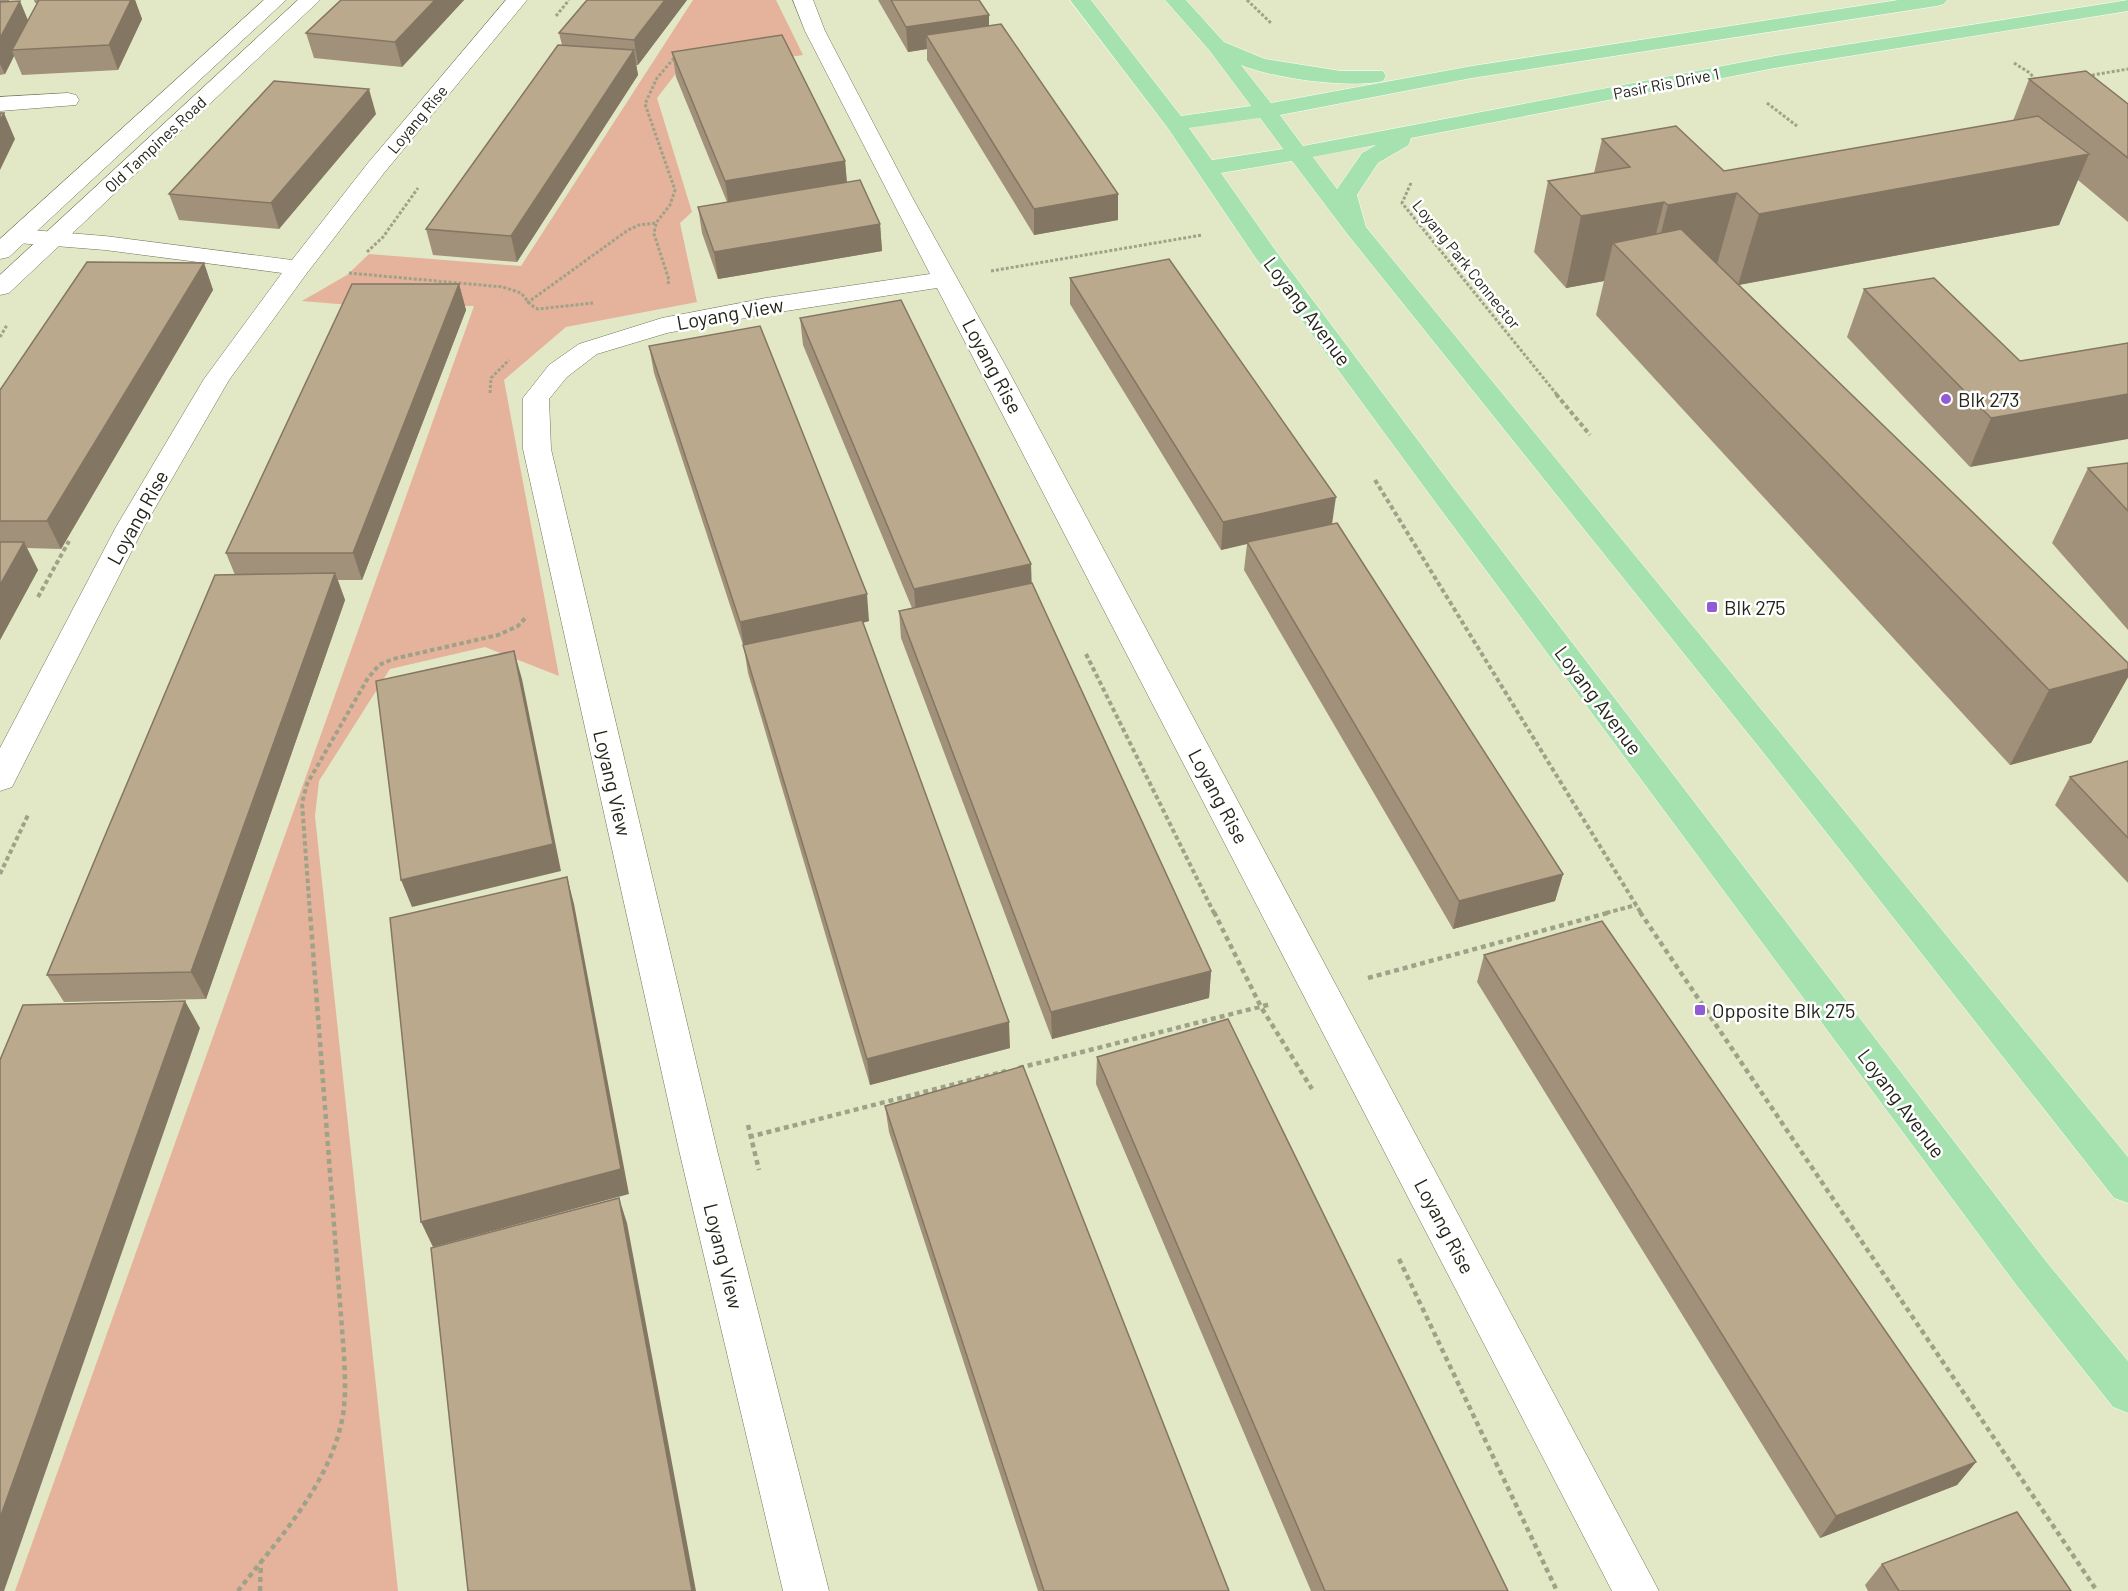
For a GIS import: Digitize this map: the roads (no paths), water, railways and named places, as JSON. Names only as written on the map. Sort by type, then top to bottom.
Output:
[{"type":"main road","name":"Loyang Avenue","points":[[1080,0],[1175,123],[1247,227],[1440,489],[2024,1264],[2128,1393]]},
{"type":"main road","points":[[1175,0],[1216,46],[1300,153],[1356,230],[2128,1186]]},
{"type":"main road","name":"Pasir Ris Drive 1","points":[[1175,123],[1265,111],[1472,72],[1937,0]]},
{"type":"main road","name":"Pasir Ris Drive 1","points":[[1206,168],[1300,153],[1775,62],[2128,5]]},
{"type":"main road","points":[[1216,46],[1260,65],[1301,73],[1341,77],[1472,72]]},
{"type":"main road","points":[[1356,230],[1345,195],[1370,158],[1398,141],[1443,125]]},
{"type":"street","name":"Old Tampines Road","points":[[9,244],[276,0]]},
{"type":"street","name":"Old Tampines Road","points":[[0,288],[310,0]]},
{"type":"street","name":"Loyang Rise","points":[[0,779],[129,527],[217,379],[298,268],[376,168],[517,0]]},
{"type":"street","name":"Loyang Rise","points":[[803,0],[815,31],[890,177],[946,279],[1636,1591]]},
{"type":"street","points":[[0,104],[68,100]]},
{"type":"street","points":[[9,244],[51,239],[105,243],[298,268]]},
{"type":"street","name":"Loyang View","points":[[806,1591],[698,1150],[537,449],[536,398],[558,371],[588,349],[662,326],[766,306],[946,279]]},
{"type":"place","name":"Blk 273","points":[[1946,399]]},
{"type":"place","name":"Blk 275","points":[[1712,607]]},
{"type":"place","name":"Opposite Blk 275","points":[[1700,1010]]}]
